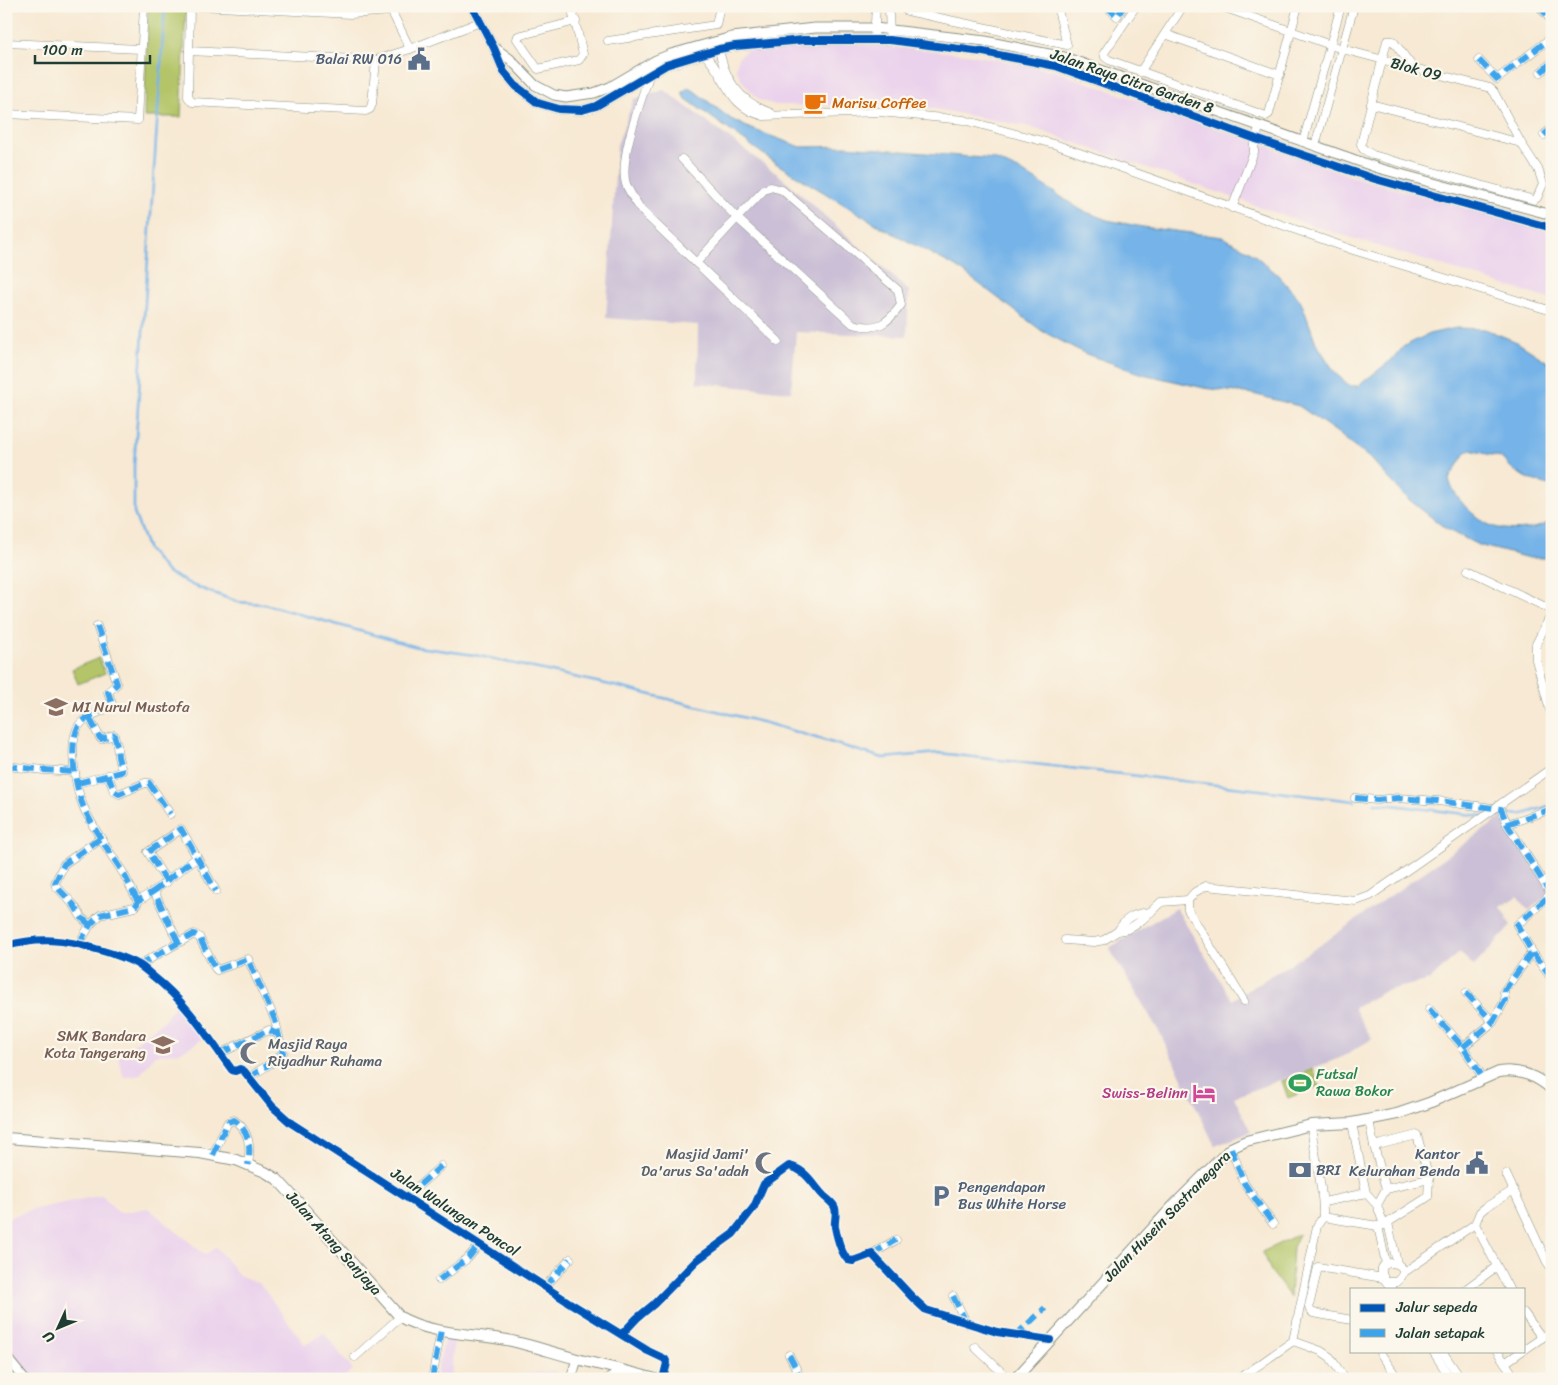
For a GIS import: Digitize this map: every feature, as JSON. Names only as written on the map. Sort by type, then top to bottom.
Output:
[{"type":"main road","name":"Jalan Husein Sastranegara","points":[[1015,1379],[1173,1206],[1231,1148],[1246,1141],[1311,1126],[1352,1123],[1397,1114],[1507,1071],[1521,1072],[1551,1088]]},
{"type":"main road","name":"Jalan Atang Sanjaya","points":[[6,1138],[212,1155],[248,1165],[276,1179],[326,1231],[400,1317],[420,1326],[508,1340],[655,1379]]},
{"type":"street","points":[[6,114],[138,120],[142,6]]},
{"type":"street","points":[[190,6],[188,97],[192,102],[366,111],[370,109],[372,104],[376,60]]},
{"type":"street","points":[[200,6],[351,14],[390,9],[410,49]]},
{"type":"street","points":[[472,6],[494,48]]},
{"type":"street","points":[[571,6],[576,21],[583,54],[582,58],[538,69],[517,37],[576,21]]},
{"type":"street","points":[[608,40],[716,25],[720,6]]},
{"type":"street","points":[[874,40],[876,6]]},
{"type":"street","points":[[889,6],[890,40]]},
{"type":"street","points":[[901,6],[907,11],[1067,46],[1057,6]]},
{"type":"street","points":[[1106,6],[1117,16],[1124,6]]},
{"type":"street","points":[[1136,6],[1104,53],[1105,57],[1140,72],[1266,116],[1269,114],[1298,6]]},
{"type":"street","points":[[1140,72],[1184,6]]},
{"type":"street","points":[[1220,6],[1292,33],[1383,61],[1387,41],[1390,40],[1393,41],[1414,69]]},
{"type":"street","points":[[1303,142],[1340,6]]},
{"type":"street","points":[[1315,146],[1354,6]]},
{"type":"street","points":[[1539,6],[1552,21]]},
{"type":"street","points":[[189,51],[376,60],[480,22]]},
{"type":"street","name":"Jalan Raya Citra Garden 8","points":[[494,48],[510,59],[535,85],[554,95],[566,97],[594,93],[649,69],[703,53],[732,37],[815,28],[875,28],[985,41],[1060,56],[1259,128],[1378,168],[1552,215]]},
{"type":"street","points":[[1165,34],[1280,75]]},
{"type":"street","name":"Jalan Raya Citra Garden 8","points":[[494,48],[504,72],[516,86],[538,102],[559,109],[582,110],[596,106],[614,97],[670,54],[718,45],[734,46],[803,40],[890,40],[983,52],[1056,66],[1255,141],[1375,179],[1552,228]]},
{"type":"street","points":[[1479,60],[1497,79],[1546,41],[1552,44]]},
{"type":"street","points":[[6,43],[141,49]]},
{"type":"street","points":[[718,45],[726,72],[737,91],[746,101],[775,114]]},
{"type":"street","points":[[703,53],[713,62],[729,92],[742,106],[752,113],[764,116],[775,114],[879,112],[964,120],[1057,145],[1353,250],[1552,311]]},
{"type":"street","name":"Blok 09","points":[[1383,61],[1414,69],[1490,88],[1494,92],[1521,143],[1538,169],[1542,184],[1537,198],[1534,200],[1373,155],[1363,149],[1361,144],[1383,61]]},
{"type":"street","points":[[1541,72],[1552,62]]},
{"type":"street","points":[[649,69],[628,145],[625,166],[626,182],[633,199],[642,211],[778,341]]},
{"type":"street","points":[[1371,104],[1521,143]]},
{"type":"street","points":[[1309,120],[1321,124]]},
{"type":"street","points":[[1232,208],[1254,152],[1259,128]]},
{"type":"street","points":[[1544,135],[1552,128]]},
{"type":"street","points":[[682,159],[737,218],[854,324],[867,328],[880,326],[892,317],[901,305],[898,290],[782,190],[771,187],[764,190],[737,218],[696,263]]},
{"type":"street","points":[[1448,199],[1451,188]]},
{"type":"street","points":[[1468,570],[1552,611],[1536,644],[1536,660],[1552,717]]},
{"type":"street","points":[[97,626],[117,684],[116,687],[108,692],[112,704],[110,707],[79,724],[74,736],[73,755],[75,772],[84,809],[138,901]]},
{"type":"street","points":[[78,783],[122,771],[115,736],[101,739],[89,717]]},
{"type":"street","points":[[6,766],[75,772]]},
{"type":"street","points":[[1244,1002],[1188,910],[1188,900],[1195,892],[1206,886],[1356,901],[1370,896],[1473,824],[1502,807],[1552,766]]},
{"type":"street","points":[[108,776],[114,791],[118,794],[149,783],[170,814]]},
{"type":"street","points":[[1355,798],[1377,800],[1398,798],[1502,807]]},
{"type":"street","points":[[1502,807],[1507,822],[1552,894],[1517,924],[1532,952],[1552,979]]},
{"type":"street","points":[[1507,822],[1552,809]]},
{"type":"street","points":[[167,882],[149,854],[150,850],[181,829],[216,891]]},
{"type":"street","points":[[90,925],[82,918],[74,905],[55,883],[64,864],[101,838]]},
{"type":"street","points":[[81,940],[90,925],[100,916],[134,906],[138,901],[167,882],[182,867],[197,858]]},
{"type":"street","points":[[154,891],[178,942]]},
{"type":"street","points":[[1065,940],[1094,942],[1104,940],[1118,931],[1123,922],[1137,913],[1151,912],[1161,902],[1188,900]]},
{"type":"street","points":[[143,963],[191,934],[197,935],[214,968],[217,970],[248,958],[275,1020],[282,1056],[251,1076]]},
{"type":"street","name":"Jalan Walungan Poncol","points":[[6,946],[41,939],[81,940],[116,955],[143,963],[177,997],[202,1027],[232,1070],[238,1070],[251,1076],[281,1116],[545,1287],[648,1351],[664,1358],[666,1366],[663,1379]]},
{"type":"street","points":[[1464,1047],[1493,1022],[1504,1000],[1504,991],[1532,952]]},
{"type":"street","points":[[1466,993],[1493,1022]]},
{"type":"street","points":[[1429,1008],[1464,1047],[1484,1079]]},
{"type":"street","points":[[221,1053],[269,1030],[278,1034]]},
{"type":"street","points":[[212,1155],[228,1122],[234,1120],[243,1127],[247,1136],[251,1150],[248,1165]]},
{"type":"street","points":[[1369,1120],[1386,1188],[1377,1205]]},
{"type":"street","points":[[1352,1123],[1366,1193],[1377,1205],[1397,1263],[1403,1273]]},
{"type":"street","points":[[1239,1379],[1292,1341],[1317,1226],[1324,1217],[1324,1202],[1311,1126]]},
{"type":"street","points":[[1324,1217],[1383,1224],[1428,1197],[1428,1179],[1417,1135],[1374,1146]]},
{"type":"street","points":[[1231,1148],[1244,1183],[1273,1224]]},
{"type":"street","points":[[406,1198],[441,1166]]},
{"type":"street","points":[[622,1334],[697,1260],[733,1234],[754,1207],[764,1184],[789,1166],[796,1168],[814,1182],[822,1194],[835,1205],[837,1218],[835,1225],[846,1259],[853,1261],[872,1254],[896,1240]]},
{"type":"street","points":[[1506,1174],[1552,1269]]},
{"type":"street","points":[[1386,1188],[1428,1179]]},
{"type":"street","points":[[1350,1320],[1313,1313],[1310,1310],[1309,1306],[1318,1267],[1392,1284],[1401,1278],[1403,1273],[1475,1224],[1480,1212],[1514,1190]]},
{"type":"street","points":[[1324,1202],[1366,1193]]},
{"type":"street","points":[[1383,1224],[1386,1264],[1382,1273],[1392,1284]]},
{"type":"street","points":[[1475,1224],[1508,1288]]},
{"type":"street","points":[[440,1280],[468,1258],[477,1248]]},
{"type":"street","points":[[872,1254],[923,1308],[967,1324],[997,1332],[1050,1340]]},
{"type":"street","points":[[545,1287],[570,1259]]},
{"type":"street","points":[[1386,1264],[1397,1263]]},
{"type":"street","points":[[1467,1288],[1496,1266]]},
{"type":"street","points":[[953,1296],[967,1324]]},
{"type":"street","points":[[1526,1316],[1542,1338]]},
{"type":"street","points":[[355,1357],[400,1317]]},
{"type":"street","points":[[432,1379],[441,1330]]},
{"type":"street","points":[[1526,1349],[1552,1331]]},
{"type":"street","points":[[1292,1341],[1322,1351],[1330,1357],[1346,1379]]},
{"type":"street","points":[[975,1346],[1009,1379]]},
{"type":"street","points":[[1379,1352],[1398,1379]]},
{"type":"street","points":[[1434,1352],[1452,1379]]},
{"type":"street","points":[[1443,1352],[1461,1379]]},
{"type":"street","points":[[1498,1352],[1516,1379]]},
{"type":"street","points":[[1505,1363],[1522,1352]]},
{"type":"street","points":[[789,1355],[798,1372],[796,1379]]},
{"type":"street","points":[[6,1357],[24,1379]]},
{"type":"street","points":[[571,1379],[577,1359]]},
{"type":"street","points":[[609,1379],[622,1370]]},
{"type":"street","points":[[6,1375],[9,1379]]},
{"type":"shaded area","points":[[853,44],[968,54],[1055,71],[1356,178],[1552,232],[1552,300],[1326,230],[1030,127],[925,107],[776,105],[759,100],[742,81],[736,69],[738,58],[748,49]]},
{"type":"shaded area","points":[[664,90],[780,176],[909,291],[907,336],[796,332],[791,392],[697,383],[698,325],[606,318],[617,145],[634,99]]},
{"type":"shaded area","points":[[1501,818],[1552,891],[1529,910],[1517,896],[1501,907],[1511,926],[1474,966],[1459,952],[1430,980],[1385,991],[1354,1008],[1372,1039],[1340,1058],[1234,1097],[1251,1132],[1215,1146],[1160,1033],[1109,948],[1176,908],[1232,1000],[1319,946]]},
{"type":"shaded area","name":"SMK Bandara Kota Tangerang","points":[[177,1002],[204,1038],[181,1052],[155,1055],[140,1075],[124,1078],[118,1057],[165,1020]]},
{"type":"shaded area","points":[[102,1195],[119,1213],[148,1208],[205,1255],[216,1247],[239,1275],[260,1284],[305,1345],[324,1333],[353,1370],[342,1379],[6,1379],[6,1219],[30,1210]]},
{"type":"shaded area","points":[[445,1336],[454,1336],[451,1378],[476,1379],[435,1379]]},
{"type":"shaded area","points":[[553,1371],[568,1379],[476,1379]]},
{"type":"green space","points":[[148,6],[186,6],[181,117],[144,117]]},
{"type":"green space","points":[[99,658],[105,673],[78,684],[72,669]]},
{"type":"green space","name":"Futsal Rawa Bokor","points":[[1313,1069],[1319,1086],[1288,1098],[1282,1081]]},
{"type":"green space","points":[[1299,1234],[1293,1247],[1290,1297],[1271,1271],[1262,1252]]},
{"type":"water","points":[[689,87],[731,119],[749,128],[801,147],[846,146],[994,159],[1023,172],[1081,210],[1107,220],[1143,227],[1223,237],[1251,252],[1278,275],[1301,301],[1316,343],[1336,374],[1350,386],[1358,386],[1394,358],[1404,346],[1429,334],[1456,328],[1485,329],[1517,342],[1552,365],[1552,486],[1517,473],[1500,457],[1470,450],[1465,453],[1449,479],[1455,493],[1466,507],[1479,519],[1492,526],[1515,530],[1532,528],[1552,520],[1552,558],[1529,558],[1478,545],[1445,528],[1407,498],[1372,460],[1299,406],[1253,394],[1204,388],[1143,374],[1086,354],[1042,331],[958,268],[881,227],[777,164],[686,99],[683,96],[683,92]]},
{"type":"waterway","points":[[165,6],[134,466],[134,513],[148,550],[167,572],[194,586],[238,602],[264,604],[417,647],[475,655],[619,687],[766,723],[883,758],[939,753],[1355,801]]},
{"type":"waterway","points":[[1375,803],[1482,816]]},
{"type":"waterway","points":[[1487,816],[1524,814],[1552,805]]},
{"type":"marked path","points":[[1106,6],[1117,16],[1124,6]]},
{"type":"marked path","points":[[1539,6],[1552,21]]},
{"type":"marked path","points":[[1479,60],[1497,79],[1547,41],[1552,44]]},
{"type":"marked path","points":[[1541,72],[1552,62]]},
{"type":"marked path","points":[[1544,135],[1552,128]]},
{"type":"marked path","points":[[97,626],[117,684],[108,692],[112,704],[110,707],[87,718],[76,731],[73,752],[74,765],[78,790],[88,816],[138,901]]},
{"type":"marked path","points":[[78,783],[122,771],[114,735],[101,739],[89,717]]},
{"type":"marked path","points":[[6,766],[75,772]]},
{"type":"marked path","points":[[108,775],[114,791],[119,794],[149,783],[170,814]]},
{"type":"marked path","points":[[1355,798],[1377,800],[1398,798],[1438,801],[1501,809],[1507,824],[1551,894],[1517,925],[1532,952],[1552,979]]},
{"type":"marked path","points":[[1507,824],[1552,809]]},
{"type":"marked path","points":[[167,882],[148,852],[181,829],[216,891]]},
{"type":"marked path","points":[[90,925],[82,918],[74,905],[55,883],[64,864],[101,838]]},
{"type":"marked path","points":[[178,942],[154,891],[197,858]]},
{"type":"marked path","points":[[79,944],[90,925],[100,915],[134,907],[138,901],[154,891]]},
{"type":"marked path","points":[[139,965],[194,934],[199,937],[217,970],[248,959],[275,1020],[283,1053],[249,1077]]},
{"type":"marked path","points":[[1463,1047],[1493,1022],[1505,1000],[1504,991],[1532,952]]},
{"type":"marked path","points":[[1466,993],[1493,1022]]},
{"type":"marked path","points":[[1429,1009],[1463,1047],[1484,1079]]},
{"type":"marked path","points":[[221,1053],[269,1030],[277,1034]]},
{"type":"marked path","points":[[1549,1088],[1552,1085]]},
{"type":"marked path","points":[[213,1155],[228,1122],[234,1120],[243,1129],[248,1140],[248,1165]]},
{"type":"marked path","points":[[1231,1148],[1244,1183],[1273,1224]]},
{"type":"marked path","points":[[406,1197],[441,1166]]},
{"type":"marked path","points":[[872,1254],[896,1240]]},
{"type":"marked path","points":[[439,1280],[468,1258],[479,1245]]},
{"type":"marked path","points":[[545,1287],[570,1259]]},
{"type":"marked path","points":[[953,1296],[967,1324]]},
{"type":"marked path","points":[[1015,1336],[1045,1308]]},
{"type":"marked path","points":[[432,1379],[441,1330]]},
{"type":"marked path","points":[[789,1355],[798,1372],[796,1379]]},
{"type":"cycle path","points":[[472,6],[504,72],[516,86],[538,103],[559,109],[582,110],[596,106],[666,65],[719,49],[803,40],[890,40],[983,52],[1056,66],[1256,139],[1375,179],[1552,228]]},
{"type":"cycle path","points":[[6,946],[40,940],[62,941],[112,954],[141,966],[166,987],[187,1009],[232,1070],[240,1069],[244,1071],[272,1106],[291,1123],[570,1303],[648,1351],[665,1359],[667,1363],[663,1379]]},
{"type":"cycle path","points":[[622,1334],[697,1260],[733,1234],[754,1207],[764,1184],[789,1166],[804,1173],[834,1206],[837,1235],[841,1249],[848,1260],[853,1261],[872,1254],[926,1310],[997,1332],[1050,1340]]},
{"type":"place","name":"Balai RW 016","points":[[419,59]]},
{"type":"place","name":"Marisu Coffee","points":[[815,103]]},
{"type":"place","name":"MI Nurul Mustofa","points":[[56,707]]},
{"type":"place","name":"SMK Bandara Kota Tangerang","points":[[163,1045]]},
{"type":"place","name":"Masjid Raya Riyadhur Ruhama","points":[[251,1053]]},
{"type":"place","name":"Futsal Rawa Bokor","points":[[1300,1083]]},
{"type":"place","name":"Swiss-Belinn","points":[[1204,1093]]},
{"type":"place","name":"Masjid Jami' Da'arus Sa'adah","points":[[766,1163]]},
{"type":"place","name":"Kantor Kelurahan Benda","points":[[1477,1163]]},
{"type":"place","name":"BRI","points":[[1300,1170]]},
{"type":"place","name":"Pengendapan Bus White Horse","points":[[941,1196]]}]
